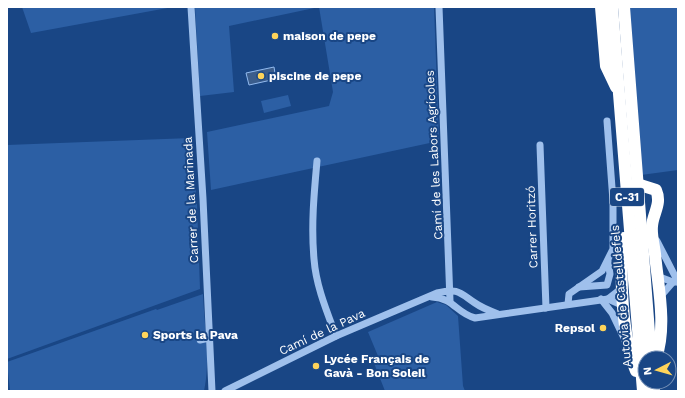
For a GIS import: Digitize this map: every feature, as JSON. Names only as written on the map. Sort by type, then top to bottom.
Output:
[{"type":"highway","points":[[601,7],[606,66],[619,93]]},
{"type":"highway","name":"Autovia de Castelldefels","points":[[612,7],[628,213],[644,350]]},
{"type":"highway","name":"Autovia de Castelldefels","points":[[624,7],[650,350]]},
{"type":"highway","points":[[638,184],[656,190],[658,196],[658,204],[652,229]]},
{"type":"highway","points":[[639,201],[652,229],[660,298],[660,336],[657,350]]},
{"type":"highway","points":[[628,213],[623,247],[622,288],[628,348],[637,366]]},
{"type":"street","name":"Carrer de la Marinada","points":[[191,7],[203,191],[212,391]]},
{"type":"street","name":"Camí de les Labors Agrícoles","points":[[439,7],[451,290],[450,302]]},
{"type":"street","points":[[568,304],[569,294],[598,276],[608,260],[614,243],[613,200],[607,121]]},
{"type":"street","name":"Carrer Horitzó","points":[[540,145],[546,308]]},
{"type":"street","points":[[317,161],[312,218],[314,261],[324,304],[336,336]]},
{"type":"street","points":[[652,229],[676,282]]},
{"type":"street","points":[[579,288],[607,285],[610,281],[608,260]]},
{"type":"street","points":[[657,276],[676,282]]},
{"type":"street","points":[[660,298],[676,282]]},
{"type":"street","points":[[430,296],[441,297],[471,317],[480,318],[498,314],[604,299],[622,288]]},
{"type":"street","points":[[451,290],[460,292],[481,307],[498,314]]},
{"type":"street","name":"Camí de la Pava","points":[[225,391],[336,336],[437,293],[451,290]]},
{"type":"street","points":[[604,299],[624,306]]},
{"type":"street","points":[[604,299],[628,348]]},
{"type":"street","points":[[200,340],[209,338]]},
{"type":"shaded area","points":[[22,7],[173,7],[31,33]]},
{"type":"shaded area","points":[[195,7],[319,7],[229,26],[234,92],[200,96]]},
{"type":"shaded area","points":[[319,7],[434,7],[439,141],[211,190],[207,132],[329,106],[333,92]]},
{"type":"shaded area","points":[[628,7],[678,7],[678,170],[641,175]]},
{"type":"shaded area","name":"piscine de pepe","points":[[274,67],[276,79],[249,85],[246,73]]},
{"type":"shaded area","points":[[288,95],[291,106],[264,113],[261,101]]},
{"type":"shaded area","points":[[191,138],[197,204],[200,289],[7,359],[7,145]]},
{"type":"shaded area","name":"Sports la Pava","points":[[203,294],[207,355],[204,391],[10,391],[7,362],[156,309],[157,310]]},
{"type":"shaded area","points":[[437,302],[446,305],[458,316],[463,386],[465,391],[385,391],[372,358],[378,356],[368,332]]},
{"type":"place","name":"maison de pepe","points":[[275,36]]},
{"type":"place","name":"piscine de pepe","points":[[261,76]]},
{"type":"place","name":"Repsol","points":[[603,328]]},
{"type":"place","name":"Sports la Pava","points":[[145,335]]},
{"type":"place","name":"Lycée Français de Gavà - Bon Soleil","points":[[316,366]]}]
